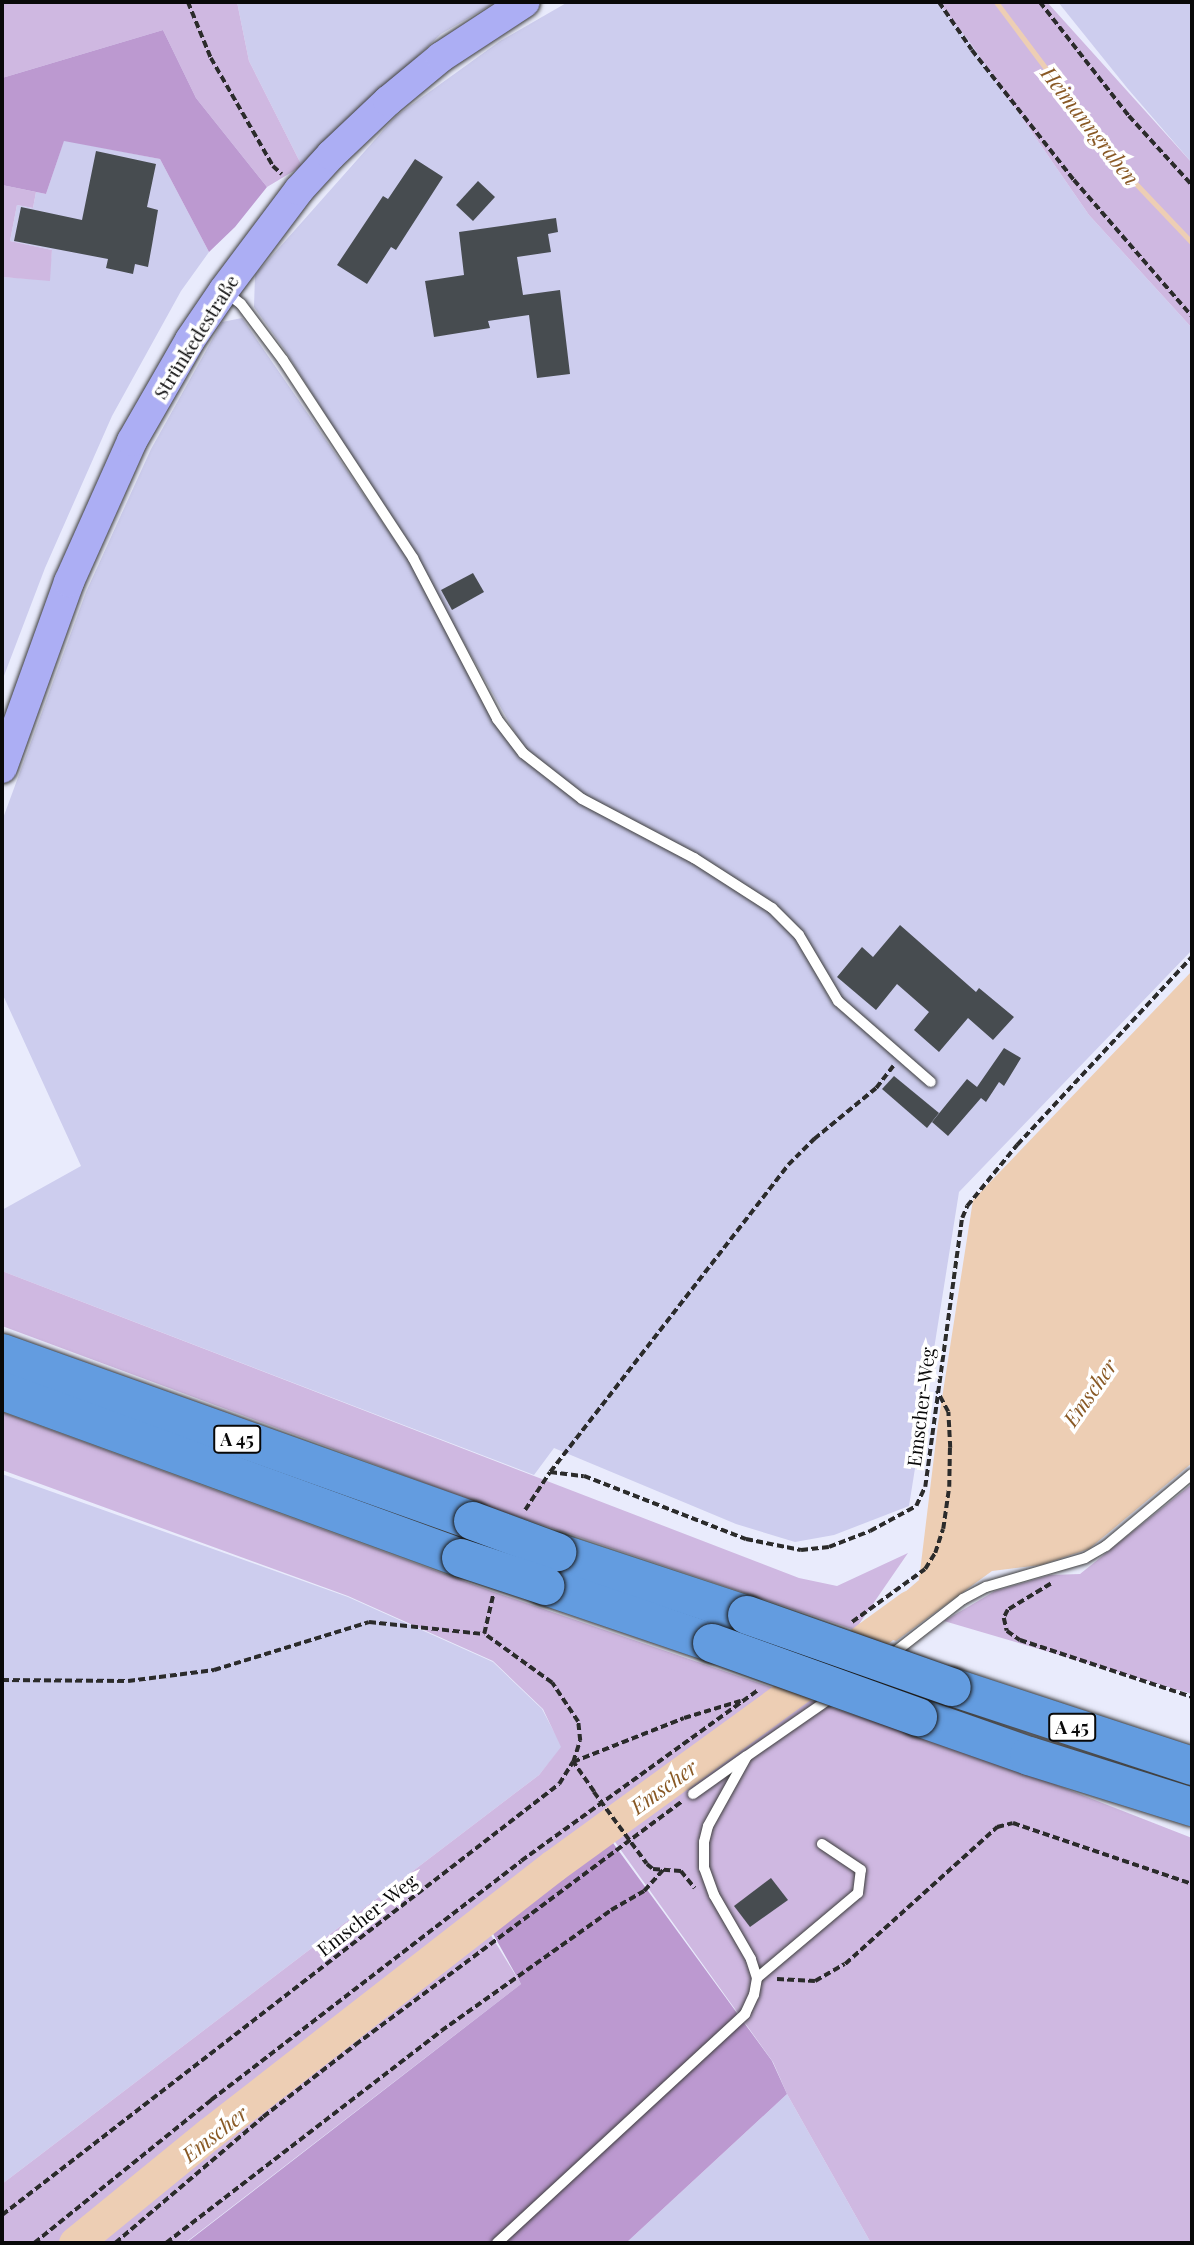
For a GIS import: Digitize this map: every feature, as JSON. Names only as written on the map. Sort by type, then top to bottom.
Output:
[{"type":"highway","name":"A 45","points":[[2,1353],[473,1521],[551,1569],[712,1643],[1029,1756],[1192,1807]]},
{"type":"highway","name":"A 45","points":[[2,1391],[461,1558],[551,1569],[747,1615],[952,1687],[1192,1766]]},
{"type":"main road","name":"Strünkedestraße","points":[[2,768],[69,582],[132,441],[190,340],[224,290],[299,190],[388,101],[441,57],[525,2]]},
{"type":"lane","points":[[224,290],[241,304],[282,360],[413,558],[497,719],[523,753],[582,799],[694,858],[772,908],[799,935],[838,1001],[931,1082]]},
{"type":"lane","points":[[870,1670],[963,1599],[986,1587],[1085,1558],[1106,1546],[1192,1474]]},
{"type":"lane","points":[[693,1794],[849,1684]]},
{"type":"lane","points":[[497,2243],[745,2014],[754,1995],[757,1978],[751,1959],[714,1895],[704,1868],[704,1842],[708,1826],[747,1756]]},
{"type":"lane","points":[[757,1978],[858,1893],[861,1870],[822,1844]]},
{"type":"path","points":[[188,2],[211,58],[273,166],[299,190]]},
{"type":"path","points":[[939,2],[972,50],[1074,180],[1192,316]]},
{"type":"path","points":[[1040,2],[1129,116],[1192,185]]},
{"type":"path","name":"Emscher-Weg","points":[[550,1472],[584,1476],[765,1544],[801,1550],[829,1547],[870,1531],[916,1506],[925,1487],[936,1390],[962,1218],[967,1206],[1017,1145],[1192,957]]},
{"type":"path","points":[[521,1518],[550,1472],[788,1165],[814,1139],[876,1088],[901,1056]]},
{"type":"path","points":[[846,1626],[925,1569],[935,1553],[943,1529],[949,1487],[950,1448],[948,1412],[936,1390]]},
{"type":"path","points":[[1068,1563],[1068,1570],[1062,1577],[1008,1609],[1004,1618],[1007,1631],[1020,1640],[1192,1697]]},
{"type":"path","points":[[2,1680],[128,1681],[214,1670],[369,1622],[484,1634],[494,1592]]},
{"type":"path","name":"Emscher-Weg","points":[[2,2215],[559,1783],[573,1762],[580,1741],[578,1722],[569,1703],[552,1683],[484,1634]]},
{"type":"path","points":[[34,2243],[221,2092],[521,1861],[767,1683]]},
{"type":"path","points":[[698,1894],[681,1871],[653,1869],[648,1864],[573,1762],[684,1718],[745,1700]]},
{"type":"path","points":[[115,2243],[263,2117],[345,2053],[693,1794]]},
{"type":"path","points":[[757,1978],[815,1981],[845,1965],[997,1827],[1013,1823],[1192,1884]]},
{"type":"path","points":[[166,2243],[441,2031],[611,1910],[644,1891],[663,1870]]},
{"type":"shaded area","points":[[2,2],[237,2],[249,61],[302,166],[267,187],[196,98],[163,30],[2,78]]},
{"type":"shaded area","points":[[237,2],[496,2],[441,34],[302,166],[249,61]]},
{"type":"shaded area","points":[[568,2],[938,2],[969,41],[1089,215],[1192,328],[1192,950],[959,1192],[909,1506],[834,1535],[795,1542],[736,1524],[554,1448],[534,1475],[2,1271],[2,1210],[81,1166],[2,993],[2,821],[86,592],[151,449],[222,322],[242,318],[408,559],[526,762],[580,801],[690,861],[770,911],[796,937],[832,1003],[839,996],[776,907],[585,796],[530,759],[415,557],[284,349],[254,307],[255,275],[396,116],[500,41]]},
{"type":"shaded area","points":[[938,2],[1047,2],[1192,163],[1192,328],[1089,215],[969,41]]},
{"type":"shaded area","points":[[1058,2],[1192,2],[1192,163],[1128,89]]},
{"type":"shaded area","points":[[163,30],[196,98],[267,187],[235,227],[209,252],[160,159],[64,141],[46,194],[2,185],[2,78]]},
{"type":"shaded area","points":[[64,140],[160,159],[209,252],[181,291],[112,416],[45,568],[2,681],[2,277],[49,280],[52,250],[10,241],[17,205],[33,208],[36,192],[46,194]]},
{"type":"shaded area","points":[[2,185],[36,192],[33,208],[17,205],[10,241],[52,250],[50,281],[2,277]]},
{"type":"shaded area","points":[[2,1271],[799,1578],[837,1586],[908,1553],[855,1630],[492,1508],[2,1326]]},
{"type":"shaded area","points":[[2,1412],[494,1592],[788,1693],[633,1808],[794,1695],[1013,1768],[1192,1838],[1192,2243],[871,2243],[787,2094],[773,2062],[605,1828],[481,1919],[521,1984],[185,2243],[2,2243],[2,2184],[539,1775],[561,1747],[543,1709],[493,1661],[348,1596],[2,1470]]},
{"type":"shaded area","points":[[2,1474],[348,1597],[493,1662],[542,1709],[562,1747],[539,1775],[2,2184]]},
{"type":"shaded area","points":[[1192,1484],[1192,1694],[944,1621],[995,1591],[1050,1575],[1080,1574]]},
{"type":"shaded area","points":[[605,1832],[772,2061],[787,2094],[626,2243],[186,2243],[521,1984],[487,1923]]},
{"type":"shaded area","points":[[787,2094],[871,2243],[626,2243]]},
{"type":"water","points":[[1192,971],[1192,1463],[1089,1549],[1041,1565],[992,1571],[896,1641],[862,1629],[919,1580],[938,1424],[973,1200]]},
{"type":"building","points":[[96,151],[156,164],[147,207],[158,210],[148,267],[135,264],[133,274],[106,268],[108,259],[14,241],[21,207],[82,220]]},
{"type":"building","points":[[415,159],[443,177],[396,250],[391,247],[367,284],[337,265],[383,196],[388,199]]},
{"type":"building","points":[[478,181],[495,197],[473,221],[456,205]]},
{"type":"building","points":[[556,218],[558,232],[548,234],[551,252],[517,257],[523,295],[560,290],[570,374],[537,378],[529,315],[488,321],[490,328],[434,337],[425,281],[464,275],[459,232]]},
{"type":"building","points":[[473,573],[484,592],[452,610],[441,590]]},
{"type":"building","points":[[900,925],[976,992],[979,988],[1014,1017],[993,1040],[968,1018],[939,1052],[914,1030],[929,1012],[897,984],[876,1010],[837,977],[862,947],[873,957]]},
{"type":"building","points":[[1004,1048],[1021,1058],[1004,1086],[999,1082],[986,1102],[981,1098],[948,1136],[932,1122],[967,1079],[977,1087]]},
{"type":"building","points":[[894,1076],[939,1113],[927,1128],[882,1089]]},
{"type":"building","points":[[771,1878],[788,1900],[750,1927],[734,1906]]},
{"type":"waterway","name":"Heimanngraben","points":[[996,2],[1119,166],[1192,243]]},
{"type":"waterway","name":"Emscher","points":[[75,2243],[210,2133],[553,1866],[911,1606]]}]
